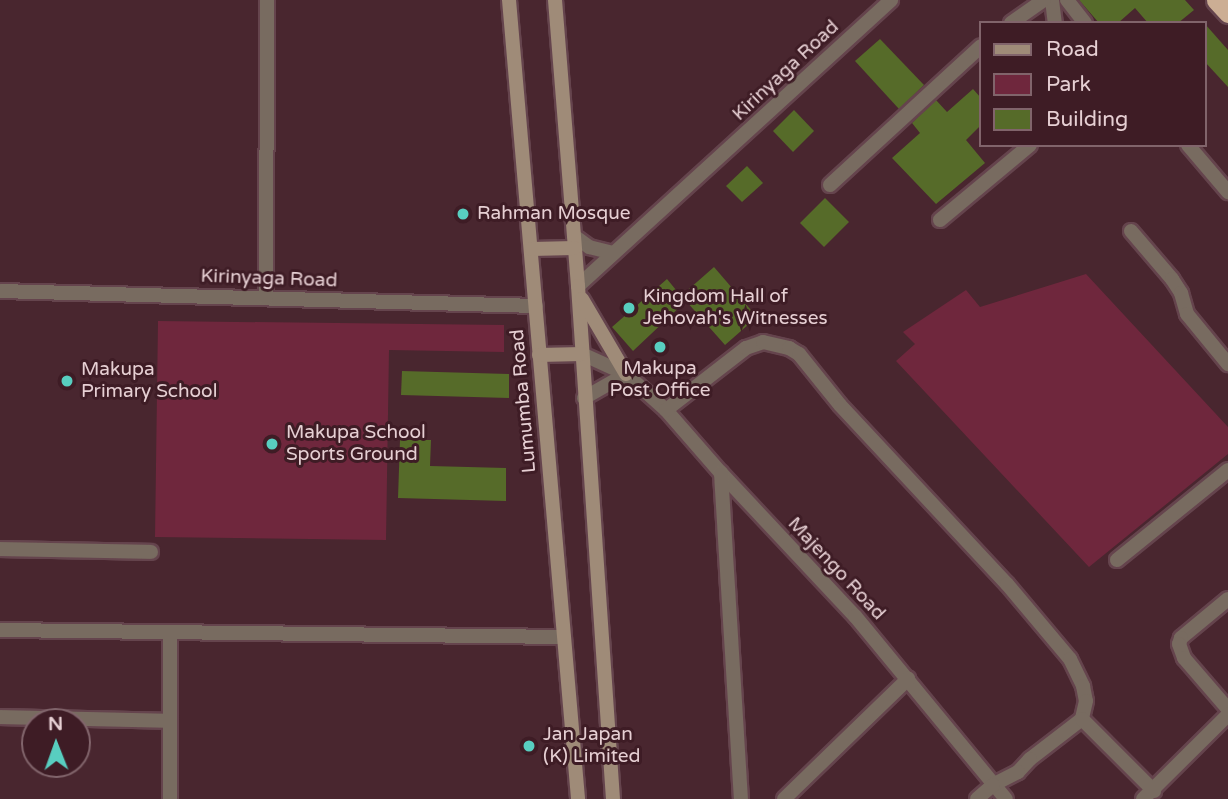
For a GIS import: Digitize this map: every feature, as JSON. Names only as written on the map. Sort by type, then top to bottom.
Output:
[{"type":"highway","points":[[1216,0],[1228,13]]},
{"type":"main road","name":"Lumumba Road","points":[[509,0],[578,799]]},
{"type":"main road","points":[[555,0],[613,799]]},
{"type":"main road","points":[[532,249],[574,242]]},
{"type":"main road","points":[[578,289],[604,342],[626,374]]},
{"type":"main road","points":[[539,355],[582,355]]},
{"type":"street","points":[[266,298],[267,0]]},
{"type":"street","name":"Kirinyaga Road","points":[[578,289],[613,253],[891,0]]},
{"type":"street","points":[[1014,21],[1044,0]]},
{"type":"street","points":[[1052,0],[1055,21]]},
{"type":"street","points":[[1067,0],[1083,21]]},
{"type":"street","points":[[830,185],[979,48]]},
{"type":"street","points":[[940,220],[1028,147]]},
{"type":"street","points":[[1190,147],[1228,192]]},
{"type":"street","points":[[1131,231],[1172,279],[1181,293],[1188,314],[1228,364]]},
{"type":"street","points":[[574,242],[613,253]]},
{"type":"street","name":"Kirinyaga Road","points":[[0,290],[536,306]]},
{"type":"street","points":[[666,410],[746,348],[763,342],[789,348],[799,354],[840,405],[1007,584],[1070,659],[1083,686],[1086,701],[1082,719],[1030,758],[1018,772],[993,785],[977,799]]},
{"type":"street","name":"Majengo Road","points":[[582,355],[626,374],[666,410],[855,616],[1006,799]]},
{"type":"street","points":[[584,398],[626,374]]},
{"type":"street","points":[[1117,560],[1228,470]]},
{"type":"street","points":[[721,473],[741,799]]},
{"type":"street","points":[[0,549],[151,552]]},
{"type":"street","points":[[1228,599],[1181,638],[1179,643],[1184,658],[1228,709]]},
{"type":"street","points":[[0,630],[564,637]]},
{"type":"street","points":[[170,632],[170,799]]},
{"type":"street","points":[[784,799],[908,679]]},
{"type":"street","points":[[1082,719],[1149,795],[1228,715]]},
{"type":"street","points":[[0,717],[170,722]]},
{"type":"green space","points":[[1086,274],[1228,427],[1228,454],[1089,567],[896,361],[915,344],[903,332],[966,290],[980,307]]},
{"type":"green space","name":"Makupa School Sports Ground","points":[[158,321],[504,325],[504,352],[389,350],[386,540],[155,537]]},
{"type":"building","points":[[1079,0],[1185,0],[1194,10],[1180,21],[1146,21],[1135,8],[1120,21],[1097,21]]},
{"type":"building","points":[[1207,26],[1228,50],[1228,87],[1207,64]]},
{"type":"building","points":[[880,39],[924,85],[899,109],[855,61]]},
{"type":"building","points":[[973,89],[979,96],[979,127],[966,140],[985,163],[936,204],[892,158],[920,133],[912,123],[936,100],[947,112]]},
{"type":"building","points":[[794,110],[814,131],[793,152],[773,131]]},
{"type":"building","points":[[747,166],[763,183],[742,202],[726,186]]},
{"type":"building","points":[[825,198],[849,222],[824,247],[800,223]]},
{"type":"building","points":[[714,267],[757,317],[725,345],[686,301],[633,351],[612,327],[667,279],[681,296]]},
{"type":"building","points":[[402,371],[509,374],[509,398],[401,395]]},
{"type":"building","points":[[400,440],[431,440],[430,466],[506,468],[506,501],[398,498]]},
{"type":"place","name":"Rahman Mosque","points":[[463,214]]},
{"type":"place","name":"Kingdom Hall of Jehovah's Witnesses","points":[[629,308]]},
{"type":"place","name":"Makupa Post Office","points":[[660,347]]},
{"type":"place","name":"Makupa Primary School","points":[[67,381]]},
{"type":"place","name":"Makupa School Sports Ground","points":[[272,444]]},
{"type":"place","name":"Jan Japan (K) Limited","points":[[529,746]]}]
